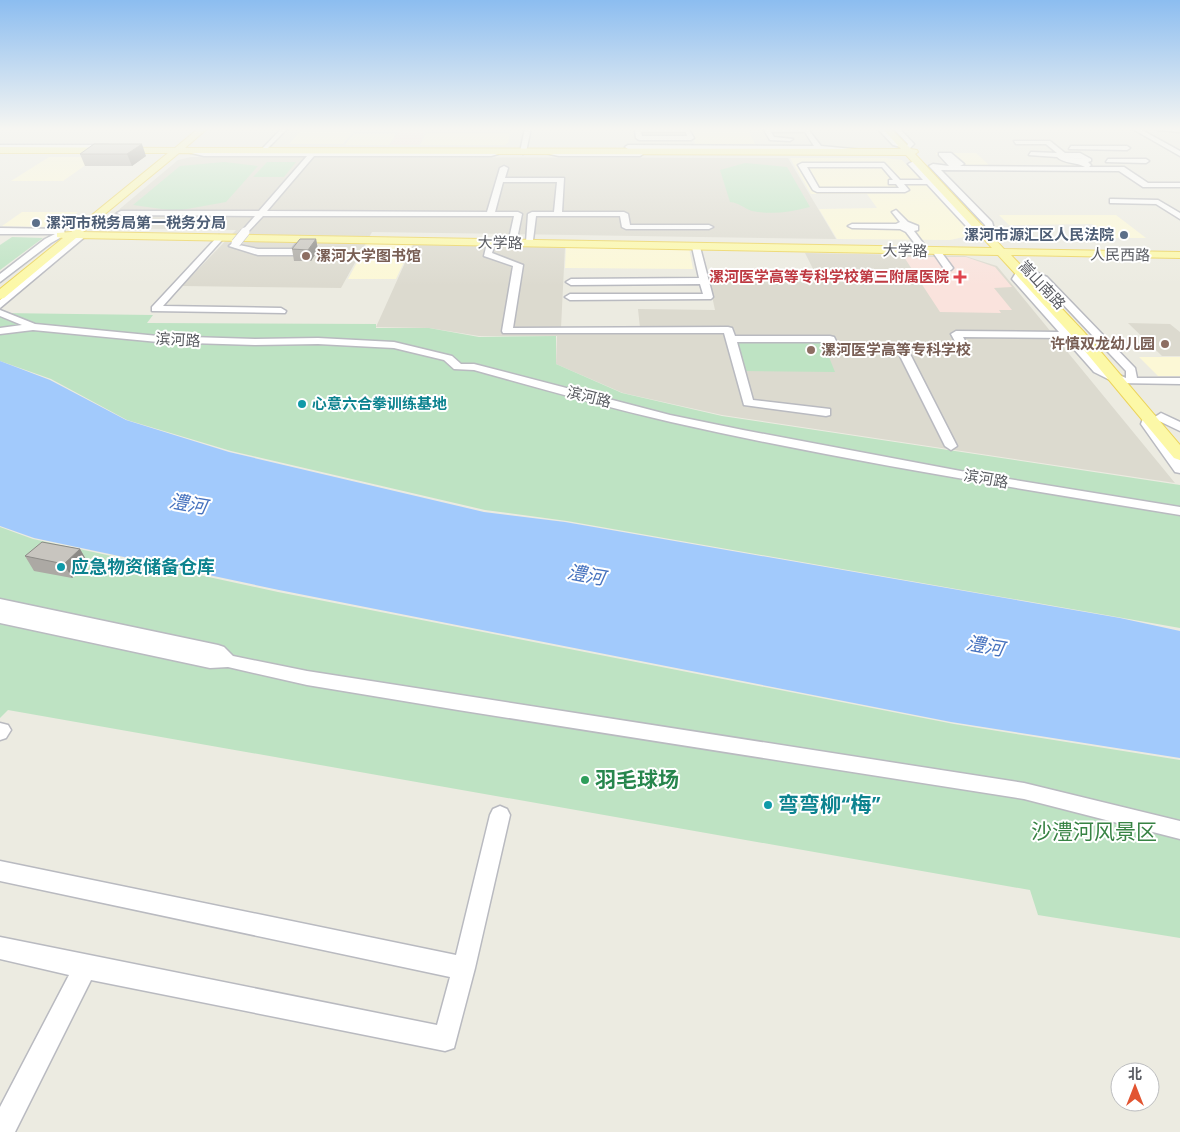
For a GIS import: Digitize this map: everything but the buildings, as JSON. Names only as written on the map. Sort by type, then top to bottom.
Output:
[{"type":"main road","points":[[0,295],[65,237],[134,181]]},
{"type":"main road","points":[[938,181],[986,230]]},
{"type":"main road","points":[[933,182],[1006,247]]},
{"type":"main road","points":[[951,250],[981,238],[986,230]]},
{"type":"main road","points":[[0,285],[65,237]]},
{"type":"main road","name":"大学路","points":[[65,237],[696,247],[922,247],[951,250]]},
{"type":"main road","name":"大学路","points":[[65,237],[529,240],[936,251],[1006,247]]},
{"type":"main road","name":"人民西路","points":[[1006,247],[1180,256]]},
{"type":"main road","name":"嵩山南路","points":[[1006,247],[1025,273],[1163,422],[1180,455]]},
{"type":"main road","points":[[951,250],[971,254],[1025,273],[1032,260],[1038,255],[1059,251]]},
{"type":"main road","name":"人民西路","points":[[1059,251],[1180,252]]},
{"type":"main road","points":[[1163,422],[1180,440]]},
{"type":"street","points":[[289,181],[233,246],[258,252],[294,252],[304,240]]},
{"type":"street","points":[[490,214],[500,181]]},
{"type":"street","points":[[558,214],[561,181]]},
{"type":"street","points":[[1139,181],[1146,185],[1180,185]]},
{"type":"street","points":[[899,182],[905,190],[817,190],[813,182],[834,182],[872,182],[899,182],[933,182]]},
{"type":"street","points":[[834,182],[839,190]]},
{"type":"street","points":[[872,182],[877,190]]},
{"type":"street","points":[[1113,201],[1158,202],[1180,217]]},
{"type":"street","points":[[896,212],[904,227],[922,247]]},
{"type":"street","points":[[121,213],[624,214],[626,227],[709,227]]},
{"type":"street","points":[[512,240],[518,214]]},
{"type":"street","points":[[529,240],[532,214]]},
{"type":"street","points":[[852,226],[904,227]]},
{"type":"street","name":"大学路","points":[[5,234],[65,237]]},
{"type":"street","name":"大学路","points":[[5,234],[65,237]]},
{"type":"street","points":[[0,274],[65,237]]},
{"type":"street","points":[[0,279],[65,237]]},
{"type":"street","points":[[0,303],[65,237]]},
{"type":"street","points":[[219,238],[155,309],[281,311]]},
{"type":"street","points":[[490,243],[488,254],[518,265],[507,331],[728,330],[748,403],[826,412]]},
{"type":"street","points":[[570,297],[708,297],[696,247]]},
{"type":"street","points":[[936,251],[948,268]]},
{"type":"street","points":[[1025,273],[1017,279],[1098,370],[1126,381],[1180,381]]},
{"type":"street","points":[[572,282],[704,281]]},
{"type":"street","name":"滨河路","points":[[0,313],[17,318],[33,327],[158,339],[374,343],[417,350],[448,358],[458,367],[474,368],[669,418],[743,434],[966,476],[1180,511]]},
{"type":"street","points":[[0,324],[33,327]]},
{"type":"street","points":[[0,331],[33,327]]},
{"type":"street","points":[[731,339],[830,339],[833,346],[964,348],[956,334],[1067,334]]},
{"type":"street","points":[[901,348],[951,446]]},
{"type":"street","points":[[1163,422],[1147,424],[1180,469]]},
{"type":"street","points":[[0,608],[124,637],[210,662],[228,661],[307,678],[458,703],[1024,791],[1180,830]]},
{"type":"street","points":[[0,948],[445,1039],[464,968],[500,815]]},
{"type":"street","points":[[0,871],[464,968]]},
{"type":"street","points":[[1,1132],[85,966]]},
{"type":"shaded area","points":[[153,181],[802,181],[836,239],[372,232],[341,288],[182,286],[236,230],[97,228]]},
{"type":"shaded area","points":[[803,181],[922,181],[967,229],[968,234],[964,237],[950,240],[837,239],[819,209],[877,208],[867,194],[811,194]]},
{"type":"shaded area","points":[[22,212],[78,212],[56,227],[2,226]]},
{"type":"shaded area","points":[[999,215],[1116,215],[1146,238],[1108,238],[1092,224],[1009,225]]},
{"type":"shaded area","points":[[367,244],[412,245],[396,279],[348,279]]},
{"type":"shaded area","name":"漯河医学高等专科学校","points":[[413,245],[565,247],[561,328],[640,328],[638,309],[715,310],[707,273],[815,273],[805,253],[965,256],[997,266],[1175,483],[722,415],[623,393],[556,364],[557,336],[479,336],[429,328],[376,327]]},
{"type":"shaded area","points":[[566,247],[689,248],[693,269],[565,268]]},
{"type":"shaded area","name":"漯河医学高等专科学校第三附属医院","points":[[904,257],[966,257],[995,267],[1012,287],[994,288],[1012,310],[999,310],[1001,313],[940,312]]},
{"type":"shaded area","name":"许慎双龙幼儿园","points":[[1128,323],[1170,324],[1180,332],[1180,356],[1162,356]]},
{"type":"shaded area","points":[[1139,357],[1180,357],[1180,376],[1158,376]]},
{"type":"green space","points":[[162,181],[245,181],[226,202],[176,211],[133,205]]},
{"type":"green space","points":[[723,181],[795,181],[810,207],[789,212],[767,213],[752,211],[730,202]]},
{"type":"green space","points":[[12,237],[43,238],[0,270],[0,245]]},
{"type":"green space","points":[[0,313],[153,315],[147,323],[376,324],[376,328],[429,328],[479,337],[556,336],[556,364],[622,393],[722,416],[1180,485],[1180,628],[567,521],[485,510],[231,451],[127,420],[51,379],[0,361]]},
{"type":"green space","points":[[736,341],[823,342],[835,372],[743,371]]},
{"type":"green space","name":"沙澧河风景区","points":[[0,527],[33,539],[278,592],[954,724],[1180,760],[1180,938],[1038,915],[1030,890],[8,710],[0,718]]},
{"type":"water","name":"澧河","points":[[0,361],[50,380],[126,420],[229,452],[484,512],[565,522],[1120,618],[1180,631],[1180,758],[951,722],[279,590],[34,538],[0,526]]},
{"type":"place","name":"漯河市税务局第一税务分局","points":[[36,223]]},
{"type":"place","name":"漯河市源汇区人民法院","points":[[1124,235]]},
{"type":"place","name":"漯河大学图书馆","points":[[306,256]]},
{"type":"place","name":"漯河医学高等专科学校第三附属医院","points":[[960,277]]},
{"type":"place","name":"许慎双龙幼儿园","points":[[1165,344]]},
{"type":"place","name":"漯河医学高等专科学校","points":[[811,350]]},
{"type":"place","name":"心意六合拳训练基地","points":[[302,404]]},
{"type":"place","name":"应急物资储备仓库","points":[[61,567]]},
{"type":"place","name":"羽毛球场","points":[[585,780]]},
{"type":"place","name":"弯弯柳“梅”","points":[[768,805]]}]
